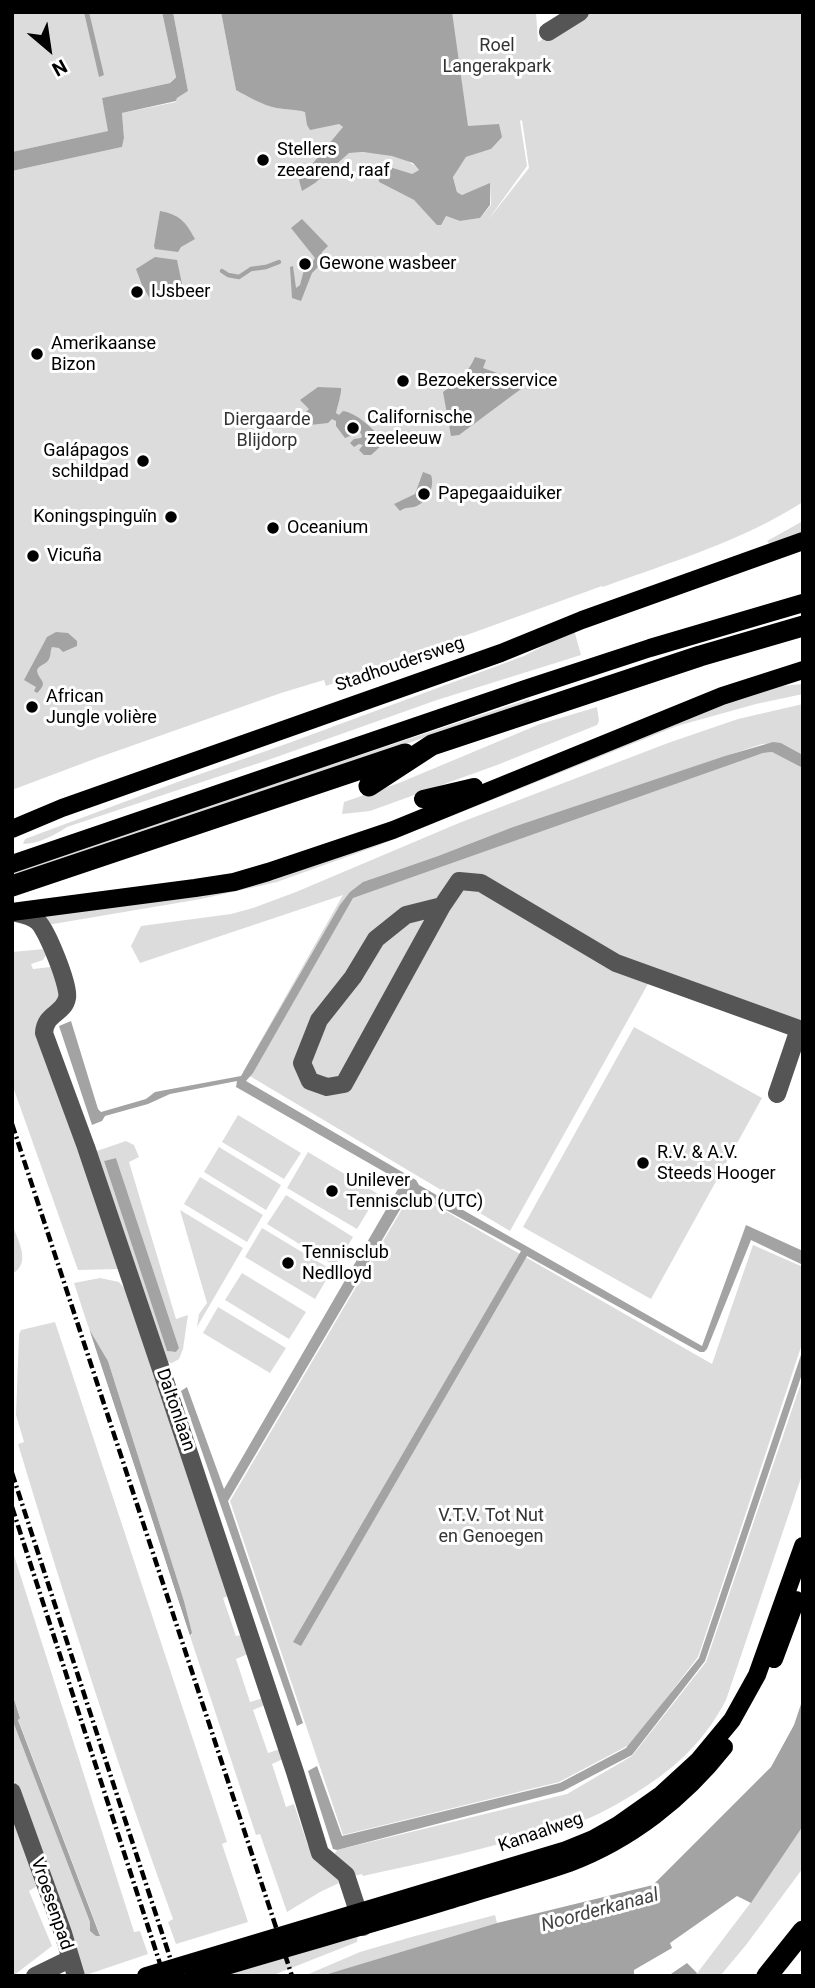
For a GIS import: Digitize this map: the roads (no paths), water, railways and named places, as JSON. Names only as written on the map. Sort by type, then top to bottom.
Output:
[{"type":"highway","points":[[12,886],[700,656],[803,626]]},
{"type":"highway","points":[[369,786],[432,745]]},
{"type":"highway","points":[[124,849],[152,856]]},
{"type":"highway","points":[[767,1976],[803,1931]]},
{"type":"main road","name":"Stadhoudersweg","points":[[12,829],[62,808],[501,653],[582,620],[803,541]]},
{"type":"main road","points":[[12,864],[525,689],[715,628],[803,603]]},
{"type":"main road","points":[[12,912],[234,882],[268,872],[393,830],[722,696],[803,670]]},
{"type":"main road","points":[[423,799],[546,766]]},
{"type":"main road","points":[[113,898],[137,887]]},
{"type":"main road","name":"Kanaalweg","points":[[193,1976],[566,1850],[618,1825],[662,1794],[698,1760],[733,1720],[757,1675],[803,1546]]},
{"type":"main road","name":"Kanaalweg","points":[[146,1976],[569,1863],[626,1835],[672,1803],[707,1769],[741,1726],[786,1631],[803,1580]]},
{"type":"street","points":[[548,33],[580,12]]},
{"type":"street","points":[[442,905],[406,915],[376,939],[353,977],[319,1020],[302,1063],[310,1081],[327,1087],[344,1084],[442,905],[459,881],[481,883],[616,963],[801,1029],[777,1094]]},
{"type":"street","name":"Daltonlaan","points":[[12,912],[27,915],[37,921],[44,930],[65,984],[67,1002],[44,1025],[44,1033],[86,1147],[172,1401],[320,1853],[346,1875],[361,1919]]},
{"type":"street","name":"Vroesenpad","points":[[12,1793],[73,1968]]},
{"type":"street","points":[[35,1976],[73,1968]]},
{"type":"water","points":[[84,12],[89,12],[104,75],[99,77]]},
{"type":"water","points":[[162,12],[173,12],[188,91],[176,101],[122,113],[122,147],[12,171],[12,152],[108,131],[102,98],[170,83],[176,77]]},
{"type":"water","points":[[221,12],[452,12],[468,126],[499,124],[502,137],[491,149],[466,157],[453,177],[457,192],[462,195],[490,183],[490,205],[480,218],[460,221],[446,216],[441,225],[437,225],[414,200],[379,182],[380,164],[412,174],[419,170],[413,163],[392,156],[363,152],[349,153],[302,191],[299,180],[343,127],[339,124],[310,130],[305,112],[271,107],[236,90]]},
{"type":"water","points":[[160,211],[181,220],[195,239],[181,247],[178,252],[155,249]]},
{"type":"water","points":[[302,219],[328,246],[322,252],[323,262],[312,273],[301,301],[292,298],[290,267],[293,266],[296,288],[300,285],[304,270],[315,258],[291,228]]},
{"type":"water","points":[[155,257],[177,260],[182,284],[150,299],[136,269]]},
{"type":"water","points":[[475,357],[486,360],[483,368],[523,382],[525,386],[459,435],[451,436],[443,392],[462,377]]},
{"type":"water","points":[[318,387],[341,388],[336,413],[339,415],[343,411],[348,412],[359,418],[382,439],[381,446],[371,455],[364,455],[359,450],[363,445],[354,447],[350,443],[361,438],[360,432],[345,438],[336,426],[336,421],[332,419],[328,423],[310,425],[306,412],[309,409],[300,400]]},
{"type":"water","points":[[423,472],[431,475],[432,480],[427,497],[417,506],[400,511],[394,504],[415,494]]},
{"type":"water","points":[[56,632],[68,633],[77,641],[77,646],[63,652],[52,647],[50,658],[37,670],[43,686],[37,693],[34,691],[36,687],[24,680],[47,637]]},
{"type":"water","points":[[773,742],[781,743],[803,755],[803,768],[772,752],[763,753],[353,898],[246,1081],[416,1180],[419,1185],[702,1346],[746,1225],[803,1251],[803,1265],[751,1240],[704,1352],[527,1256],[301,1646],[293,1642],[521,1251],[411,1191],[228,1501],[303,1723],[297,1726],[181,1391],[187,1387],[224,1489],[402,1182],[236,1087],[237,1081],[170,1094],[148,1104],[105,1116],[102,1121],[92,1125],[59,1026],[71,1021],[101,1112],[146,1099],[155,1092],[241,1076],[340,905],[350,892],[363,882],[513,827]]},
{"type":"water","points":[[116,1158],[179,1348],[176,1352],[167,1351],[104,1161]]},
{"type":"water","points":[[89,1329],[108,1361],[184,1601],[192,1633],[190,1636]]},
{"type":"water","points":[[803,1349],[803,1371],[705,1661],[632,1755],[563,1791],[333,1849],[308,1771],[317,1766],[342,1836],[560,1783],[626,1748],[699,1658]]},
{"type":"water","points":[[12,1693],[20,1718],[18,1720],[100,1936],[90,1931],[90,1922],[12,1719]]},
{"type":"water","name":"Noorderkanaal","points":[[803,1698],[803,1826],[751,1903],[737,1896],[670,1943],[672,1948],[634,1970],[634,1976],[321,1976],[497,1923],[653,1885],[771,1767],[794,1725]]},
{"type":"water","points":[[687,1963],[697,1973],[695,1976],[668,1976]]},
{"type":"waterway","points":[[222,271],[239,277],[251,269],[279,262]]},
{"type":"railway","points":[[12,1124],[292,1976]]},
{"type":"railway","points":[[12,1473],[176,1976]]},
{"type":"railway","points":[[12,1507],[164,1976]]},
{"type":"place","name":"Stellers zeearend, raaf","points":[[263,160]]},
{"type":"place","name":"Gewone wasbeer","points":[[305,264]]},
{"type":"place","name":"IJsbeer","points":[[137,292]]},
{"type":"place","name":"Amerikaanse Bizon","points":[[37,354]]},
{"type":"place","name":"Bezoekersservice","points":[[403,381]]},
{"type":"place","name":"Californische zeeleeuw","points":[[353,428]]},
{"type":"place","name":"Galápagos schildpad","points":[[143,461]]},
{"type":"place","name":"Papegaaiduiker","points":[[424,494]]},
{"type":"place","name":"Koningspinguïn","points":[[171,517]]},
{"type":"place","name":"Oceanium","points":[[273,528]]},
{"type":"place","name":"Vicuña","points":[[33,556]]},
{"type":"place","name":"African Jungle volière","points":[[32,707]]},
{"type":"place","name":"R.V. & A.V. Steeds Hooger","points":[[643,1163]]},
{"type":"place","name":"Unilever Tennisclub (UTC)","points":[[332,1191]]},
{"type":"place","name":"Tennisclub Nedlloyd","points":[[288,1263]]},
{"type":"park label","name":"Roel Langerakpark","points":[[497,56]]},
{"type":"park label","name":"Diergaarde Blijdorp","points":[[267,430]]},
{"type":"park label","name":"V.T.V. Tot Nut en Genoegen","points":[[491,1526]]}]
